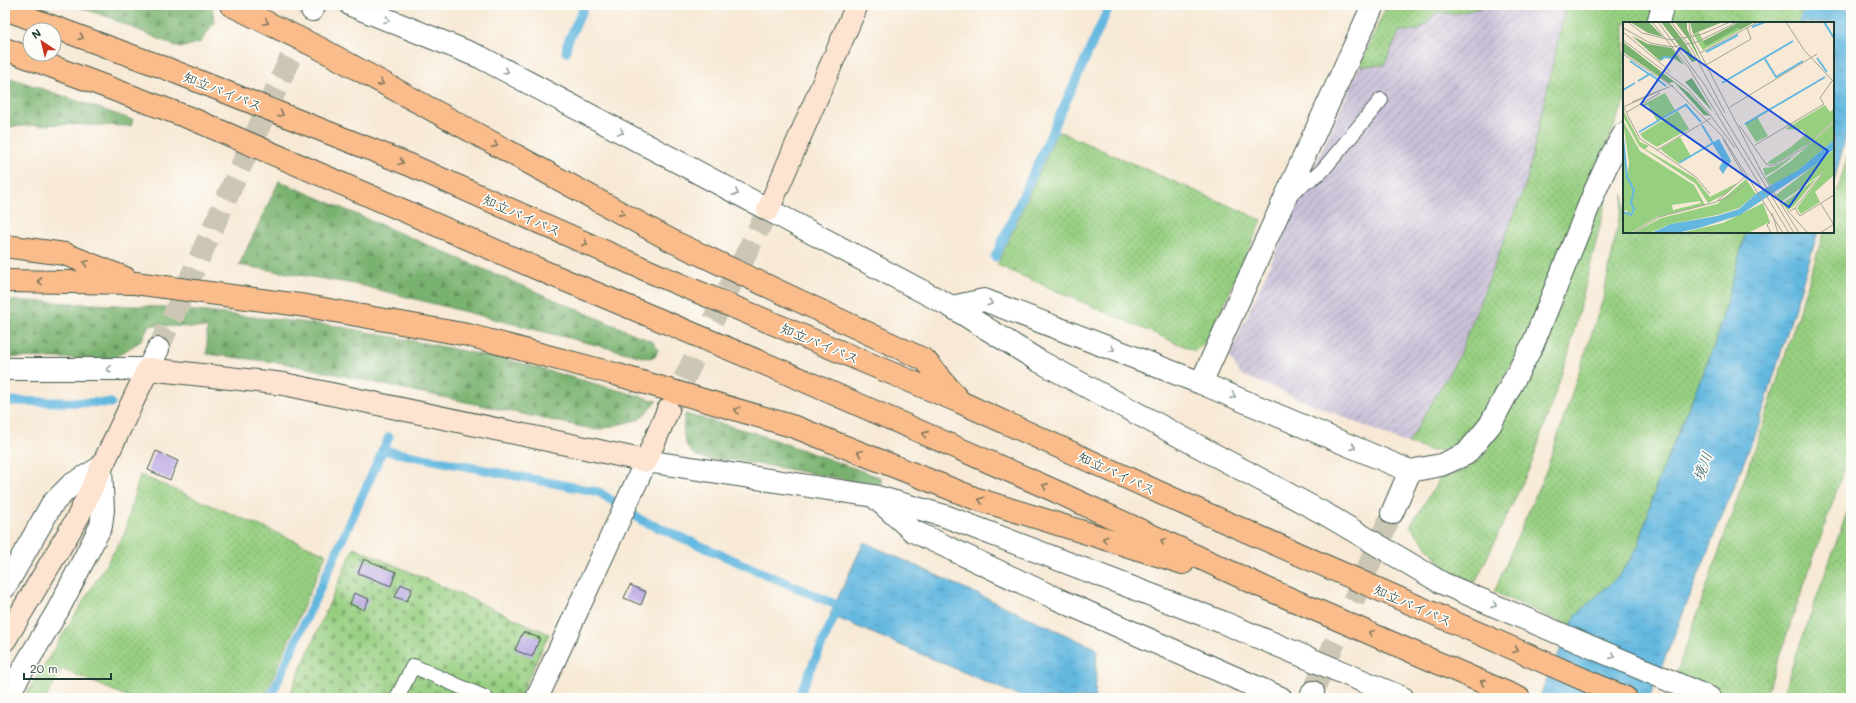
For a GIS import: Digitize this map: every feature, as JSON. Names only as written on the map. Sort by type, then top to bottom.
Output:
[{"type":"highway","points":[[231,5],[321,49],[674,242],[925,360],[960,402]]},
{"type":"highway","name":"知立バイパス","points":[[5,9],[164,68],[410,166],[660,276],[960,402],[1188,506],[1626,698]]},
{"type":"highway","points":[[5,49],[195,120],[545,272],[782,371],[1053,490],[1263,587],[1519,698]]},
{"type":"highway","points":[[5,246],[65,254],[135,283]]},
{"type":"highway","points":[[5,281],[135,283],[307,306],[468,336],[615,374],[794,427],[974,498],[1263,587]]},
{"type":"street","points":[[351,5],[480,57],[952,307],[1039,361],[1327,515],[1442,583],[1710,698]]},
{"type":"street","points":[[768,210],[857,5]]},
{"type":"street","points":[[1201,383],[1373,5]]},
{"type":"street","points":[[1658,22],[1663,5]]},
{"type":"street","points":[[952,307],[984,300],[1201,383],[1410,471],[1442,466],[1466,454],[1490,425],[1533,344],[1594,193],[1610,158],[1623,136]]},
{"type":"street","points":[[5,640],[78,517],[158,349]]},
{"type":"street","points":[[5,369],[148,369],[284,384],[646,461],[874,496],[945,516],[982,530],[1222,622],[1403,698]]},
{"type":"street","points":[[537,698],[636,487],[668,410]]},
{"type":"street","points":[[5,587],[52,504],[70,485],[101,467]]},
{"type":"street","points":[[6,698],[58,610],[101,526],[103,510],[101,467]]},
{"type":"street","points":[[1392,513],[1410,471]]},
{"type":"street","points":[[874,496],[913,531],[1055,598],[1281,698]]},
{"type":"lane","points":[[1288,194],[1322,171],[1381,100]]},
{"type":"lane","points":[[397,698],[413,666],[486,698]]},
{"type":"shaded area","points":[[1492,5],[1566,5],[1526,184],[1459,356],[1408,444],[1240,374],[1229,356],[1360,66],[1384,65],[1400,31],[1419,30],[1437,12],[1455,14]]},
{"type":"green space","points":[[73,5],[212,5],[214,22],[201,42],[180,48],[108,17]]},
{"type":"green space","points":[[1387,5],[1492,5],[1455,14],[1437,12],[1419,30],[1400,31],[1384,65],[1360,66]]},
{"type":"green space","points":[[1566,5],[1655,5],[1651,22],[1623,22],[1623,105],[1522,346],[1474,428],[1447,450],[1433,451],[1408,444],[1459,356],[1526,184]]},
{"type":"green space","points":[[1671,5],[1804,5],[1799,22],[1666,22]]},
{"type":"green space","points":[[5,76],[133,120],[131,126],[62,124],[5,127]]},
{"type":"green space","points":[[1058,131],[1262,220],[1208,340],[1195,351],[997,265]]},
{"type":"green space","points":[[1851,145],[1851,449],[1765,698],[1731,698],[1676,675],[1763,425],[1824,233],[1834,233],[1834,202]]},
{"type":"green space","points":[[279,181],[653,342],[658,350],[655,357],[647,358],[360,285],[239,265]]},
{"type":"green space","points":[[1608,193],[1569,352],[1531,465],[1475,583],[1446,569],[1410,526],[1440,478],[1465,470],[1484,455],[1532,368],[1584,237]]},
{"type":"green space","points":[[1623,199],[1623,233],[1746,233],[1714,346],[1657,483],[1638,547],[1620,575],[1576,615],[1570,626],[1494,592],[1548,466],[1603,299]]},
{"type":"green space","points":[[5,300],[160,307],[337,326],[509,360],[657,401],[640,419],[597,430],[283,363],[207,354],[207,328],[149,325],[141,341],[112,359],[5,357]]},
{"type":"green space","points":[[685,414],[755,433],[882,478],[880,486],[732,460],[708,459],[696,456],[691,452],[684,437],[683,426]]},
{"type":"green space","points":[[140,475],[326,554],[264,698],[131,698],[62,669],[46,698],[24,698],[124,535]]},
{"type":"green space","points":[[1851,501],[1851,698],[1781,698]]},
{"type":"green space","points":[[354,547],[549,634],[519,698],[288,698]]},
{"type":"water","points":[[1804,5],[1851,5],[1851,117],[1834,181],[1834,22],[1799,22]]},
{"type":"water","name":"境川","points":[[1746,233],[1818,233],[1759,424],[1649,698],[1539,698],[1576,615],[1620,575],[1638,547],[1657,484],[1714,346]]},
{"type":"water","points":[[864,542],[1097,649],[1095,698],[1024,698],[830,615]]},
{"type":"building","points":[[156,451],[178,461],[170,480],[148,470]]},
{"type":"building","points":[[364,559],[396,572],[391,586],[358,573]]},
{"type":"building","points":[[401,584],[412,589],[407,601],[395,597]]},
{"type":"building","points":[[630,585],[646,592],[641,605],[624,598]]},
{"type":"building","points":[[354,593],[369,599],[364,610],[350,604]]},
{"type":"building","points":[[523,632],[540,638],[532,657],[515,650]]},
{"type":"waterway","points":[[566,52],[567,44],[585,5]]},
{"type":"waterway","points":[[995,257],[1110,5]]},
{"type":"waterway","points":[[5,401],[111,403]]},
{"type":"waterway","points":[[270,698],[389,437]]},
{"type":"waterway","points":[[382,450],[599,492],[641,520],[846,609]]},
{"type":"waterway","points":[[798,698],[839,606]]},
{"type":"tunnel","points":[[158,349],[312,10]]},
{"type":"tunnel","points":[[669,409],[768,210]]},
{"type":"tunnel","points":[[1313,692],[1392,513]]}]
